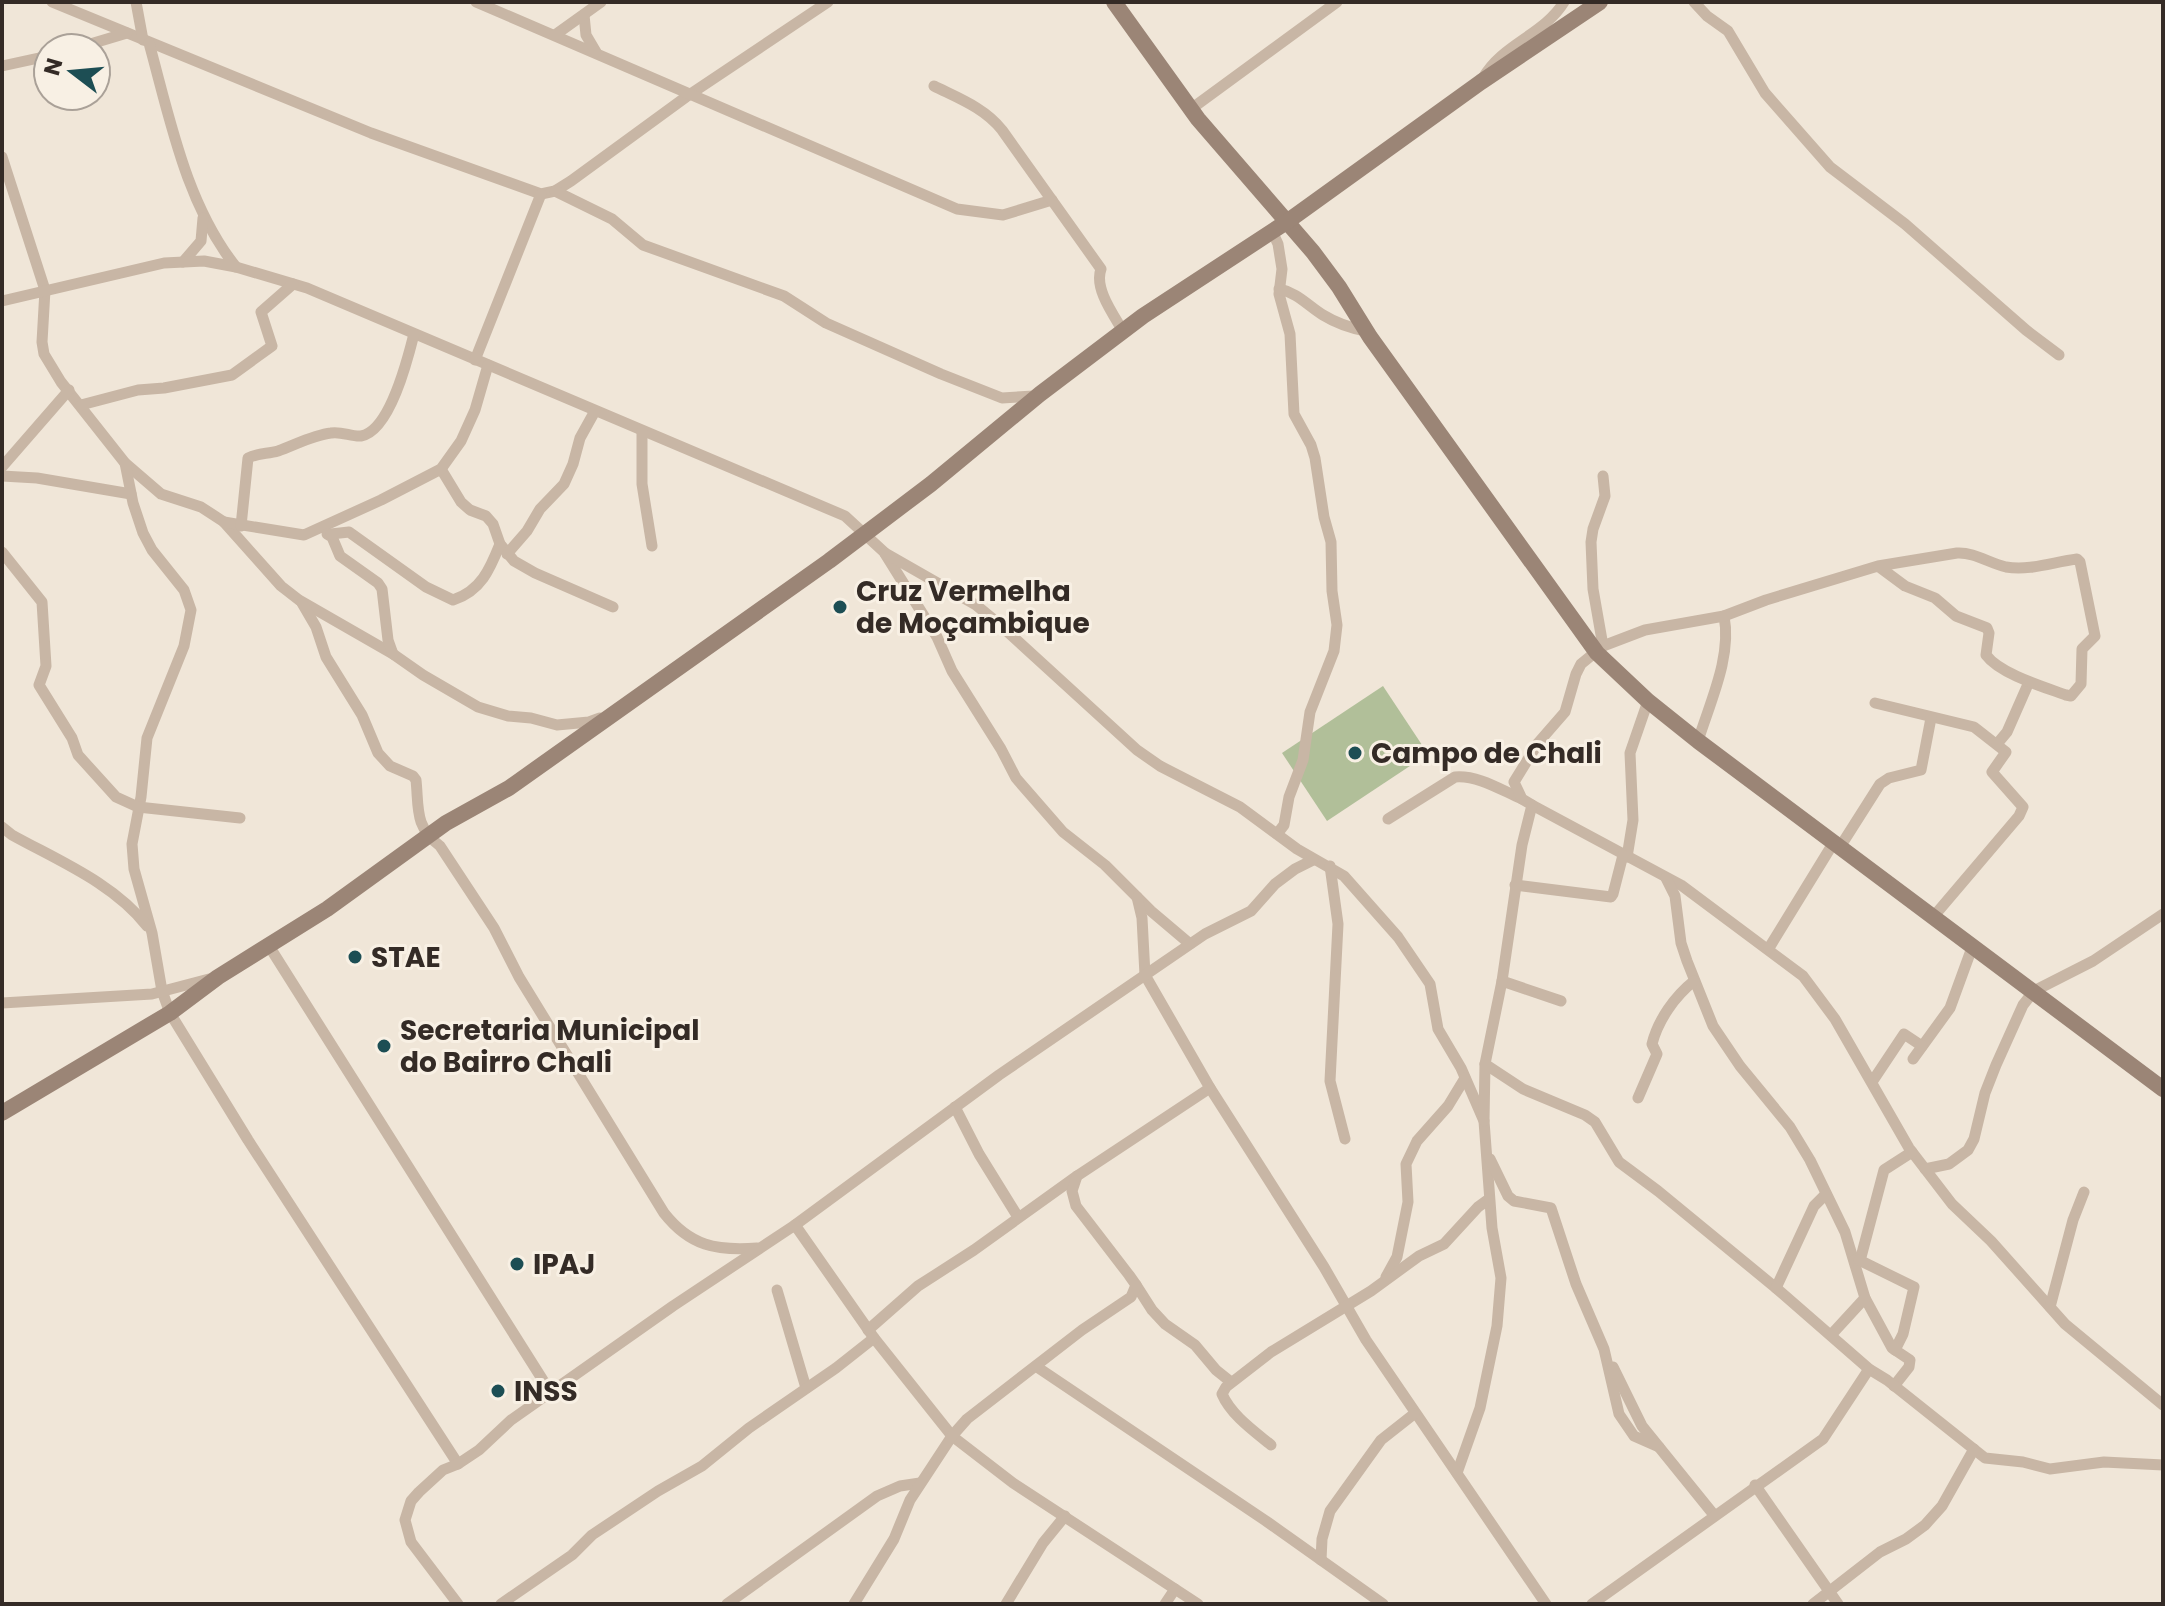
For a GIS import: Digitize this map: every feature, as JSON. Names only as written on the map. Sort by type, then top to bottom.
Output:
[{"type":"street","points":[[52,2],[371,133],[541,194],[555,191],[692,93],[828,2]]},
{"type":"street","points":[[136,2],[182,160],[216,241],[236,267]]},
{"type":"street","points":[[476,2],[957,209],[1003,215],[1052,200]]},
{"type":"street","points":[[555,35],[601,2]]},
{"type":"street","points":[[1114,2],[1191,109],[1267,201],[1288,221],[1339,287],[1366,331],[1600,649],[1648,701],[2163,1089]]},
{"type":"street","points":[[1191,109],[1337,2]]},
{"type":"street","points":[[1481,82],[1498,58],[1553,17],[1564,2]]},
{"type":"street","points":[[1694,2],[1728,31],[1765,93],[1833,170],[1905,224],[2059,355]]},
{"type":"street","points":[[2,1113],[170,1013],[218,977],[327,909],[467,809],[509,788],[864,534],[1123,331],[1288,221],[1593,4]]},
{"type":"street","points":[[584,15],[586,35],[596,52]]},
{"type":"street","points":[[112,38],[128,33]]},
{"type":"street","points":[[2,66],[32,59]]},
{"type":"street","points":[[934,86],[992,118],[1101,269],[1098,276],[1101,287],[1123,331]]},
{"type":"street","points":[[2,157],[45,290],[44,354],[61,382],[125,463],[161,494],[201,507],[224,522],[281,586],[299,600],[393,654],[444,688],[491,711],[557,725],[589,722],[611,714]]},
{"type":"street","points":[[555,191],[612,219],[643,245],[784,296],[826,323],[941,374],[1002,398],[1040,394]]},
{"type":"street","points":[[475,360],[541,194]]},
{"type":"street","points":[[183,262],[201,241],[203,212]]},
{"type":"street","points":[[1272,231],[1278,244],[1282,269],[1279,289],[1290,334],[1294,414],[1315,458],[1331,542],[1332,591],[1337,625],[1334,651],[1310,712],[1303,760],[1289,797],[1284,825],[1277,834]]},
{"type":"street","points":[[2,301],[164,263],[204,261],[236,267],[293,284],[843,515],[884,552],[963,598],[999,624],[1137,750],[1160,766],[1240,807],[1313,860],[1330,866],[1344,876],[1379,915],[1424,974],[1432,992],[1438,1029],[1484,1121]]},
{"type":"street","points":[[81,405],[138,390],[232,375],[272,346],[261,312],[293,284]]},
{"type":"street","points":[[1279,289],[1303,298],[1321,314],[1337,322],[1366,331]]},
{"type":"street","points":[[241,526],[248,458],[272,453],[322,434],[340,432],[361,436],[374,429],[399,384],[414,334]]},
{"type":"street","points":[[224,522],[295,535],[312,532],[441,469],[461,441],[475,410],[488,365]]},
{"type":"street","points":[[2,467],[69,390]]},
{"type":"street","points":[[507,554],[540,509],[564,484],[580,438],[595,411]]},
{"type":"street","points":[[642,431],[642,484],[652,546]]},
{"type":"street","points":[[125,463],[143,533],[152,550],[184,590],[191,610],[184,646],[147,738],[132,844],[134,869],[152,933],[162,991],[170,1013],[256,1153],[458,1464]]},
{"type":"street","points":[[441,469],[461,502],[470,510],[486,516],[493,524],[507,554],[535,573],[613,607]]},
{"type":"street","points":[[2,476],[37,478],[131,494]]},
{"type":"street","points":[[1600,649],[1591,542],[1605,496],[1603,476]]},
{"type":"street","points":[[312,532],[349,532],[449,600],[464,596],[484,580],[500,544]]},
{"type":"street","points":[[331,534],[340,556],[382,589],[388,640],[393,654]]},
{"type":"street","points":[[2,552],[42,602],[46,666],[39,685],[72,738],[78,755],[110,793],[138,807],[240,818]]},
{"type":"street","points":[[884,552],[937,637],[952,671],[1016,778],[1049,818],[1190,944]]},
{"type":"street","points":[[1457,1473],[1480,1408],[1497,1326],[1501,1278],[1489,1199],[1484,1121],[1485,1064],[1502,981],[1527,802],[1514,782],[1517,774],[1565,712],[1581,664],[1600,649],[1645,630],[1724,616],[1878,566],[1957,553],[2023,569],[2069,560],[2080,562],[2095,636],[2082,649],[2081,684],[2071,696],[2029,682],[1988,660],[1987,628],[1956,616],[1935,598],[1905,586],[1878,566]]},
{"type":"street","points":[[299,600],[316,627],[326,657],[362,715],[378,753],[390,766],[416,780],[418,815],[428,837],[440,846],[494,928],[519,977],[638,1172],[677,1229],[692,1239],[720,1249],[761,1248]]},
{"type":"street","points":[[1698,741],[1723,661],[1726,640],[1724,616]]},
{"type":"street","points":[[1997,744],[2007,732],[2029,682]]},
{"type":"street","points":[[1515,885],[1611,897],[1633,820],[1630,753],[1648,701]]},
{"type":"street","points":[[1875,703],[1974,727],[2006,754],[1992,772],[2023,807],[2023,812],[1934,916]]},
{"type":"street","points":[[1769,948],[1880,784],[1889,778],[1921,770],[1931,718]]},
{"type":"street","points":[[1388,819],[1455,777],[1484,782],[1666,877],[1701,898],[1769,948],[1803,976],[1835,1019],[1912,1152],[1952,1204],[1991,1241],[2065,1324],[2163,1405]]},
{"type":"street","points":[[2,827],[116,895],[152,933]]},
{"type":"street","points":[[458,1604],[422,1560],[411,1542],[405,1520],[411,1501],[443,1470],[479,1450],[511,1420],[795,1225],[955,1107],[1145,975],[1190,944],[1251,911],[1275,884],[1313,860]]},
{"type":"street","points":[[1330,866],[1338,924],[1330,1081],[1345,1139]]},
{"type":"street","points":[[1666,877],[1675,896],[1681,943],[1713,1026],[1740,1066],[1790,1127],[1837,1213],[1857,1260],[1865,1298],[1883,1334],[1895,1350],[1910,1360],[1894,1386]]},
{"type":"street","points":[[1137,897],[1142,918],[1145,975],[1210,1088],[1414,1414],[1546,1604]]},
{"type":"street","points":[[1925,1169],[1940,1168],[1968,1150],[1996,1065],[2023,1005],[2034,991],[2093,961],[2163,914]]},
{"type":"street","points":[[1913,1059],[1950,1008],[1973,945]]},
{"type":"street","points":[[269,946],[551,1393]]},
{"type":"street","points":[[2,1003],[152,994],[218,977]]},
{"type":"street","points":[[1502,981],[1561,1001]]},
{"type":"street","points":[[1638,1098],[1657,1054],[1652,1044],[1656,1032],[1679,994],[1694,981]]},
{"type":"street","points":[[1872,1082],[1904,1034],[1922,1046]]},
{"type":"street","points":[[1485,1064],[1523,1089],[1595,1122],[1619,1162],[1776,1288],[1869,1369],[1985,1458],[2050,1469],[2104,1462],[2163,1465]]},
{"type":"street","points":[[2144,1076],[2163,1074]]},
{"type":"street","points":[[1384,1282],[1400,1246],[1408,1202],[1406,1164],[1417,1141],[1448,1106],[1465,1078]]},
{"type":"street","points":[[501,1604],[572,1555],[602,1529],[702,1466],[836,1368],[918,1286],[1210,1088]]},
{"type":"street","points":[[955,1107],[979,1154],[1018,1217]]},
{"type":"street","points":[[1857,1260],[1884,1170],[1912,1152]]},
{"type":"street","points":[[1488,1155],[1508,1196],[1524,1204],[1551,1208],[1576,1284],[1642,1426],[1714,1515]]},
{"type":"street","points":[[1077,1176],[1072,1191],[1076,1206],[1152,1310],[1165,1324],[1195,1345],[1231,1382]]},
{"type":"street","points":[[2050,1307],[2073,1220],[2084,1192]]},
{"type":"street","points":[[1776,1288],[1814,1206],[1826,1194]]},
{"type":"street","points":[[1271,1445],[1225,1401],[1222,1394],[1231,1382],[1271,1352],[1384,1282],[1419,1256],[1444,1244],[1489,1199]]},
{"type":"street","points":[[795,1225],[871,1334],[952,1436],[1013,1483],[1198,1604]]},
{"type":"street","points":[[1857,1260],[1914,1287],[1903,1334],[1895,1350]]},
{"type":"street","points":[[854,1604],[894,1539],[920,1483],[967,1419],[1082,1330],[1131,1297],[1136,1285]]},
{"type":"street","points":[[777,1290],[806,1388]]},
{"type":"street","points":[[1831,1335],[1865,1298]]},
{"type":"street","points":[[1037,1367],[1383,1604]]},
{"type":"street","points":[[1592,1604],[1823,1439],[1869,1369]]},
{"type":"street","points":[[1321,1560],[1322,1539],[1330,1511],[1381,1440],[1414,1414]]},
{"type":"street","points":[[942,1454],[968,1448]]},
{"type":"street","points":[[1813,1604],[1880,1552],[1925,1525],[1942,1506],[1974,1449]]},
{"type":"street","points":[[727,1604],[877,1496],[900,1486],[920,1483]]},
{"type":"street","points":[[1755,1485],[1838,1604]]},
{"type":"street","points":[[1006,1604],[1043,1543],[1065,1516]]},
{"type":"street","points":[[1305,1549],[1322,1539]]},
{"type":"street","points":[[1165,1604],[1175,1589]]},
{"type":"green space","name":"Campo de Chali","points":[[1383,686],[1428,754],[1327,821],[1282,753]]},
{"type":"place","name":"Cruz Vermelha de Moçambique","points":[[840,607]]},
{"type":"place","name":"Campo de Chali","points":[[1355,753]]},
{"type":"place","name":"STAE","points":[[355,957]]},
{"type":"place","name":"Secretaria Municipal do Bairro Chali","points":[[384,1046]]},
{"type":"place","name":"IPAJ","points":[[517,1264]]},
{"type":"place","name":"INSS","points":[[498,1391]]}]
